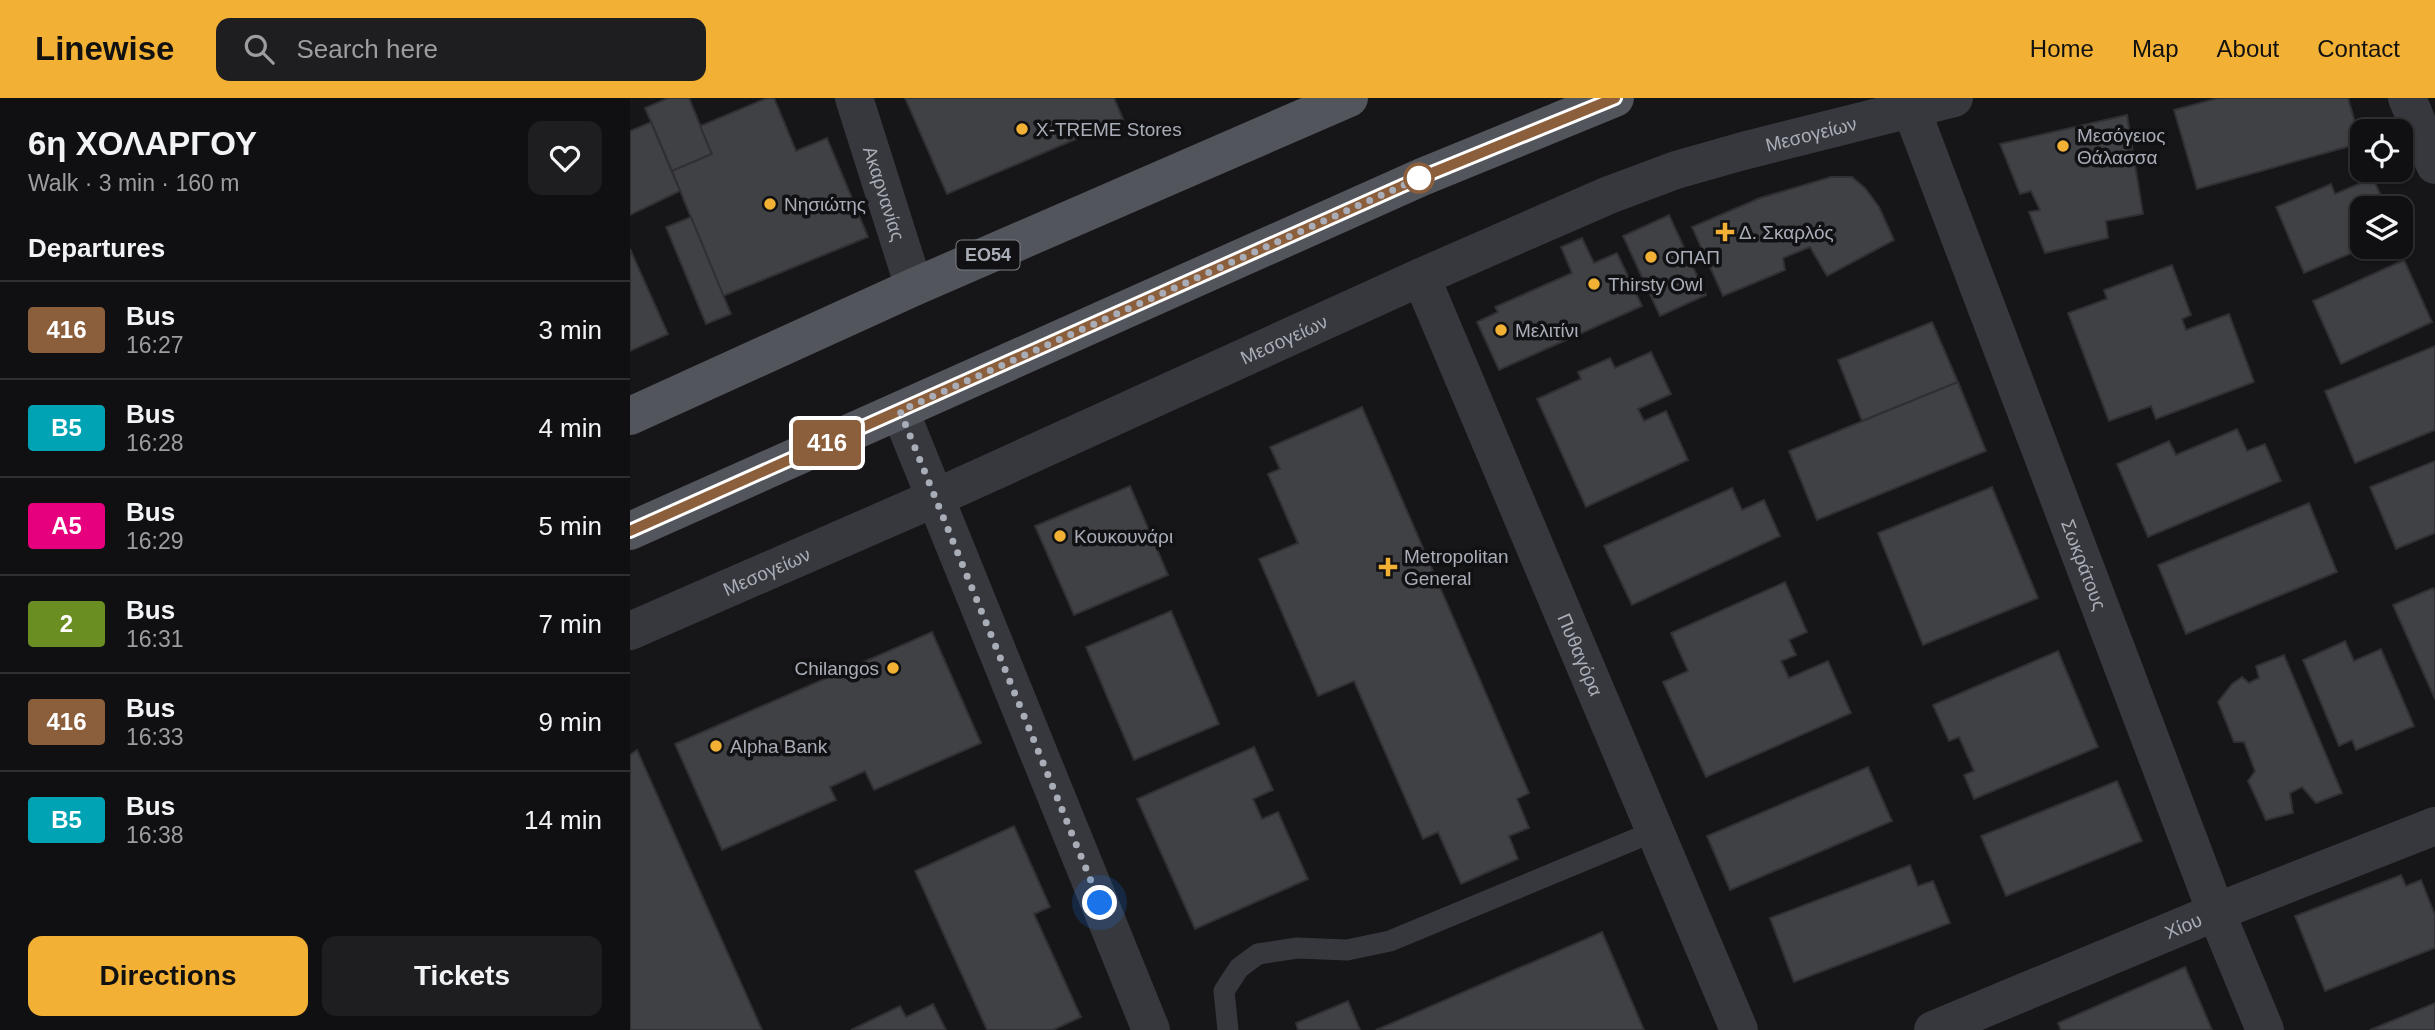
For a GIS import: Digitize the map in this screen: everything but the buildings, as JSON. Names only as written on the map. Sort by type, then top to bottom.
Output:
[{"type":"main road","name":"ΕΟ54","points":[[630,416],[914,287],[1349,98]]},
{"type":"main road","points":[[630,531],[1422,177],[1615,98]]},
{"type":"street","name":"Ακαρνανίας","points":[[854,98],[914,287]]},
{"type":"street","name":"Μεσογείων","points":[[630,631],[935,498],[1421,277],[1609,195],[1676,170],[1909,103],[1954,98]]},
{"type":"street","points":[[2407,98],[2435,165]]},
{"type":"street","name":"Σωκράτους","points":[[1909,103],[2216,912],[2264,1030]]},
{"type":"street","name":"Πυθαγόρα","points":[[1421,277],[1739,1030]]},
{"type":"street","points":[[900,411],[1151,1030]]},
{"type":"street","name":"Χίου","points":[[1933,1030],[2216,912],[2435,826]]},
{"type":"lane","points":[[1228,1030],[1224,991],[1239,968],[1258,954],[1297,947],[1347,950],[1390,941],[1655,831]]},
{"type":"bus line","name":"416","points":[[630,531],[1422,177],[1615,98]]},
{"type":"place","name":"X-TREME Stores","points":[[1022,129]]},
{"type":"place","name":"Μεσόγειος Θάλασσα","points":[[2063,146]]},
{"type":"place","name":"Νησιώτης","points":[[770,204]]},
{"type":"place","name":"Δ. Σκαρλός","points":[[1725,232]]},
{"type":"place","name":"ΟΠΑΠ","points":[[1651,257]]},
{"type":"place","name":"Thirsty Owl","points":[[1594,284]]},
{"type":"place","name":"Μελιτίνι","points":[[1501,330]]},
{"type":"place","name":"Κουκουνάρι","points":[[1060,536]]},
{"type":"place","name":"Metropolitan General","points":[[1388,567]]},
{"type":"place","name":"Chilangos","points":[[893,668]]},
{"type":"place","name":"Alpha Bank","points":[[716,746]]},
{"type":"route","points":[[1100,903],[900,411],[1422,177],[1419,178]]}]
